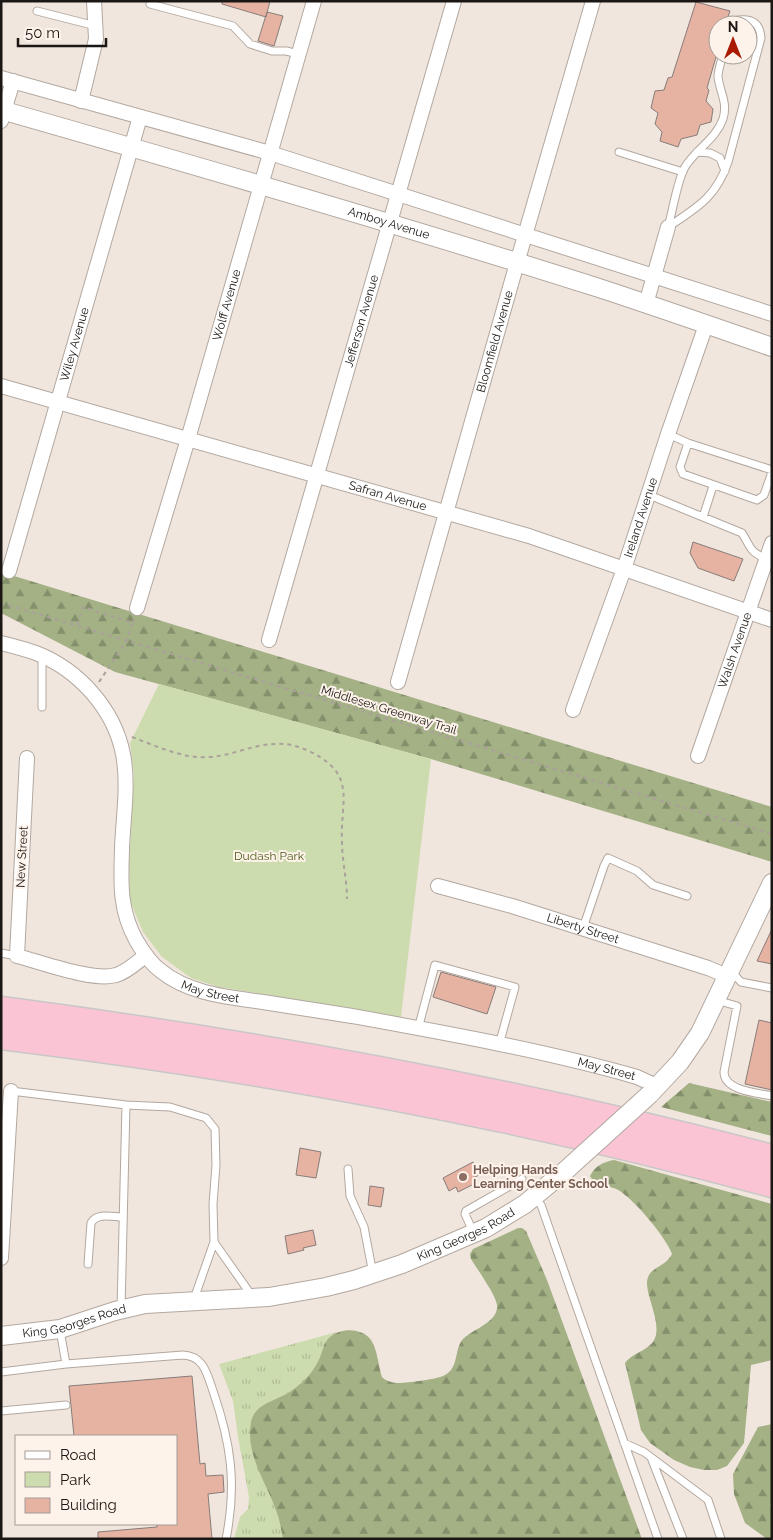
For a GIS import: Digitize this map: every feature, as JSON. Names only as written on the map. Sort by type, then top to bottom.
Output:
[{"type":"highway","points":[[1,1010],[145,1029],[365,1066],[541,1102],[772,1158]]},
{"type":"highway","points":[[1,1036],[242,1070],[387,1095],[578,1136],[772,1184]]},
{"type":"street","points":[[82,101],[96,40],[94,1]]},
{"type":"street","name":"Wolff Avenue","points":[[137,608],[188,439],[314,1]]},
{"type":"street","name":"Jefferson Avenue","points":[[269,640],[454,1]]},
{"type":"street","name":"Bloomfield Avenue","points":[[398,682],[445,512],[593,1]]},
{"type":"street","points":[[2,114],[7,80],[270,153],[772,314]]},
{"type":"street","name":"Amboy Avenue","points":[[2,114],[261,184],[646,304],[772,347]]},
{"type":"street","name":"Wiley Avenue","points":[[9,572],[140,117]]},
{"type":"street","points":[[646,304],[668,227]]},
{"type":"street","name":"Ireland Avenue","points":[[573,710],[624,569],[706,325]]},
{"type":"street","name":"Safran Avenue","points":[[1,386],[535,539],[772,620]]},
{"type":"street","name":"Walsh Avenue","points":[[698,756],[772,543]]},
{"type":"street","name":"May Street","points":[[1,643],[42,656],[76,676],[92,692],[116,731],[123,755],[125,779],[122,900],[128,926],[145,956],[161,972],[181,984],[218,995],[418,1029],[631,1075],[643,1079],[653,1091]]},
{"type":"street","name":"New Street","points":[[17,956],[27,758]]},
{"type":"street","name":"King Georges Road","points":[[1,1336],[60,1329],[121,1309],[145,1304],[254,1298],[326,1287],[402,1264],[474,1234],[507,1216],[534,1197],[565,1171],[653,1091],[687,1053],[700,1033],[770,885]]},
{"type":"street","name":"Liberty Street","points":[[438,886],[512,906],[729,973]]},
{"type":"street","points":[[17,956],[84,974],[103,977],[117,975],[145,956]]},
{"type":"street","points":[[1,1258],[11,1090]]},
{"type":"lane","points":[[173,10],[176,1]]},
{"type":"lane","points":[[150,4],[233,26],[250,44],[272,51],[286,51],[298,54]]},
{"type":"lane","points":[[37,11],[96,26]]},
{"type":"lane","points":[[758,26],[761,38],[758,49]]},
{"type":"lane","points":[[668,227],[683,172],[697,152],[717,132],[723,116],[725,108],[724,99],[718,76],[721,65]]},
{"type":"lane","points":[[668,227],[704,202],[721,180],[725,172],[754,65]]},
{"type":"lane","points":[[619,152],[683,172]]},
{"type":"lane","points":[[697,152],[710,153],[720,158],[725,172]]},
{"type":"lane","points":[[668,434],[688,443],[772,471],[764,495],[757,500],[682,474],[680,467],[688,443]]},
{"type":"lane","points":[[703,517],[713,486]]},
{"type":"lane","points":[[648,495],[742,533],[750,549],[755,554],[766,559]]},
{"type":"lane","points":[[42,656],[42,707]]},
{"type":"lane","points":[[583,928],[608,858],[637,871],[653,885],[687,896]]},
{"type":"lane","points":[[1,953],[17,956]]},
{"type":"lane","points":[[418,1029],[435,965],[515,986],[499,1045]]},
{"type":"lane","points":[[729,973],[742,982],[772,988]]},
{"type":"lane","points":[[716,1000],[737,1006],[724,1072],[725,1080],[731,1086],[772,1096]]},
{"type":"lane","points":[[11,1090],[126,1105],[170,1107],[206,1118],[214,1129],[216,1165],[213,1204],[214,1242],[193,1301]]},
{"type":"lane","points":[[121,1309],[126,1105]]},
{"type":"lane","points":[[348,1169],[350,1196],[364,1227],[374,1274]]},
{"type":"lane","points":[[474,1234],[465,1214],[466,1210],[522,1179]]},
{"type":"lane","points":[[534,1197],[540,1206],[658,1539]]},
{"type":"lane","points":[[88,1264],[91,1223],[93,1219],[100,1216],[123,1217]]},
{"type":"lane","points":[[214,1242],[254,1298]]},
{"type":"lane","points":[[60,1329],[66,1364]]},
{"type":"lane","points":[[1,1372],[66,1364],[183,1355],[192,1356],[199,1360],[206,1373],[221,1415],[229,1450],[232,1499],[226,1539]]},
{"type":"lane","points":[[1,1411],[66,1405]]},
{"type":"lane","points":[[624,1443],[644,1452],[708,1500],[721,1539]]},
{"type":"lane","points":[[652,1459],[683,1539]]},
{"type":"path","name":"Middlesex Greenway Trail","points":[[1,602],[772,834]]},
{"type":"path","points":[[77,625],[83,607],[132,623]]},
{"type":"path","points":[[92,692],[126,640],[137,608]]},
{"type":"path","points":[[116,731],[168,751],[194,756],[216,756],[260,745],[290,744],[324,759],[337,771],[343,786],[342,859],[347,880],[347,898]]},
{"type":"green space","points":[[1,572],[772,807],[772,862],[431,759],[115,672],[1,613]]},
{"type":"green space","name":"Dudash Park","points":[[159,684],[431,759],[401,1017],[219,987],[191,978],[162,957],[143,932],[130,901],[129,865],[134,774],[130,743]]},
{"type":"green space","points":[[689,1083],[772,1102],[772,1136],[661,1107]]},
{"type":"green space","points":[[614,1160],[772,1204],[772,1360],[751,1365],[744,1443],[727,1466],[717,1470],[690,1467],[674,1460],[650,1443],[641,1430],[625,1363],[653,1342],[656,1335],[656,1327],[648,1291],[648,1277],[672,1254],[657,1229],[634,1203],[620,1191],[596,1182],[590,1176],[600,1165]]},
{"type":"green space","points":[[518,1228],[526,1231],[547,1280],[642,1539],[283,1539],[277,1513],[258,1469],[251,1446],[250,1434],[253,1415],[262,1406],[288,1393],[302,1382],[315,1366],[328,1339],[346,1330],[363,1333],[371,1340],[377,1353],[382,1377],[388,1381],[397,1383],[409,1382],[445,1375],[452,1368],[463,1339],[490,1321],[497,1311],[496,1301],[471,1259],[470,1254],[473,1249]]},
{"type":"green space","points":[[337,1332],[328,1341],[316,1366],[302,1383],[284,1396],[263,1405],[263,1479],[278,1514],[283,1539],[234,1539],[240,1517],[248,1509],[249,1497],[233,1401],[219,1364]]},
{"type":"green space","points":[[772,1424],[772,1503],[770,1505],[772,1507],[772,1539],[767,1539],[745,1523],[734,1494],[733,1474],[758,1427]]},
{"type":"building","points":[[222,1],[270,1],[266,17],[222,4]]},
{"type":"building","points":[[696,2],[730,11],[729,15],[708,15],[708,65],[714,65],[707,88],[709,90],[706,101],[713,109],[711,122],[700,125],[697,135],[681,139],[678,147],[660,141],[662,132],[655,124],[658,113],[651,108],[655,91],[664,90],[668,78],[672,77]]},
{"type":"building","points":[[267,12],[283,16],[274,46],[258,41]]},
{"type":"building","points":[[693,542],[743,559],[734,581],[698,568],[690,553]]},
{"type":"building","points":[[772,929],[772,964],[757,961]]},
{"type":"building","points":[[441,972],[496,987],[487,1014],[433,997]]},
{"type":"building","points":[[759,1020],[772,1023],[772,1090],[745,1084]]},
{"type":"building","points":[[300,1148],[321,1152],[316,1178],[296,1175]]},
{"type":"building","points":[[473,1162],[479,1175],[473,1178],[476,1183],[458,1192],[456,1187],[449,1191],[443,1178]]},
{"type":"building","points":[[370,1186],[384,1188],[381,1207],[368,1205]]},
{"type":"building","points":[[313,1230],[316,1245],[288,1254],[285,1236]]},
{"type":"building","points":[[192,1376],[200,1464],[205,1463],[206,1476],[223,1475],[224,1492],[208,1494],[212,1539],[98,1539],[98,1532],[157,1527],[157,1525],[178,1525],[178,1435],[74,1435],[69,1386]]},
{"type":"place","name":"Helping Hands Learning Center School","points":[[463,1177]]}]
